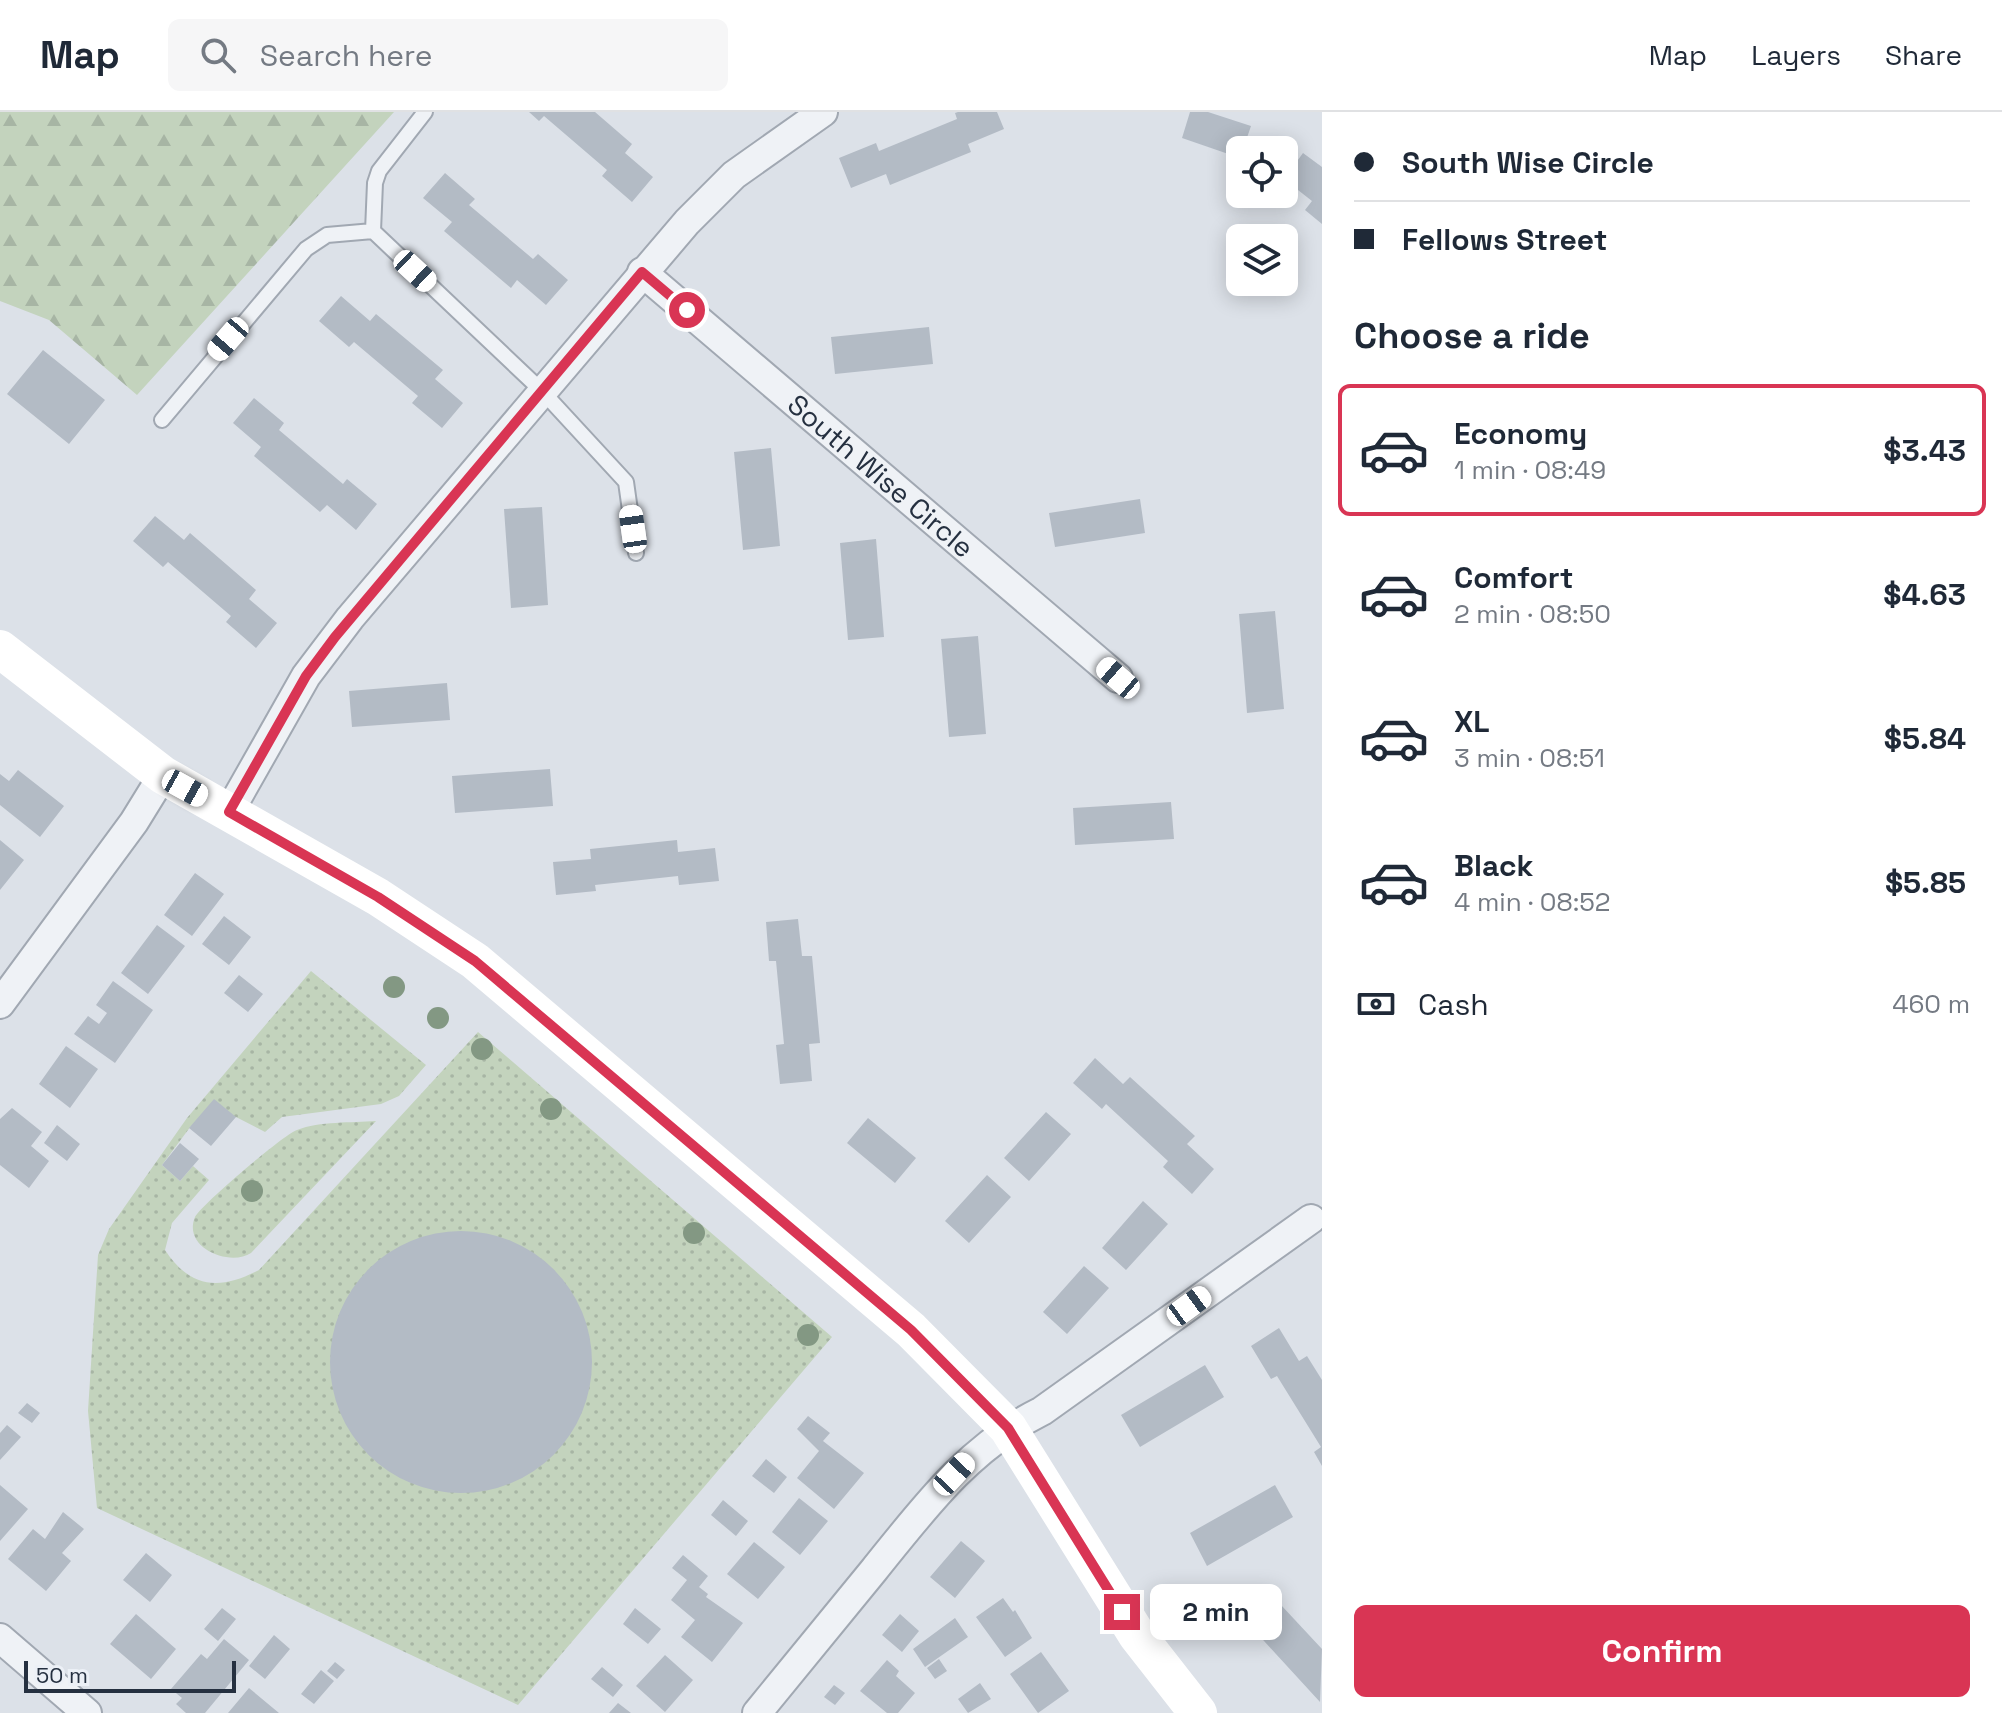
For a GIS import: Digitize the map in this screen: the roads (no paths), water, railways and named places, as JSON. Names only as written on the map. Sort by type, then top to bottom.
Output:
[{"type":"street","points":[[229,812],[306,676],[350,618],[642,272],[734,175],[823,112]]},
{"type":"street","name":"South Wise Circle","points":[[642,272],[1118,678]]},
{"type":"street","points":[[0,649],[163,775],[378,897],[475,961],[911,1330],[1008,1428],[1137,1635],[1198,1713]]},
{"type":"street","points":[[0,1004],[134,822],[163,775]]},
{"type":"street","points":[[757,1713],[935,1494],[973,1454],[1008,1428],[1042,1411],[1311,1219]]},
{"type":"street","points":[[0,1638],[83,1712]]},
{"type":"lane","points":[[373,231],[375,183],[379,171],[425,112]]},
{"type":"lane","points":[[162,420],[306,249],[327,235],[373,231],[542,391],[626,482],[636,553]]}]
